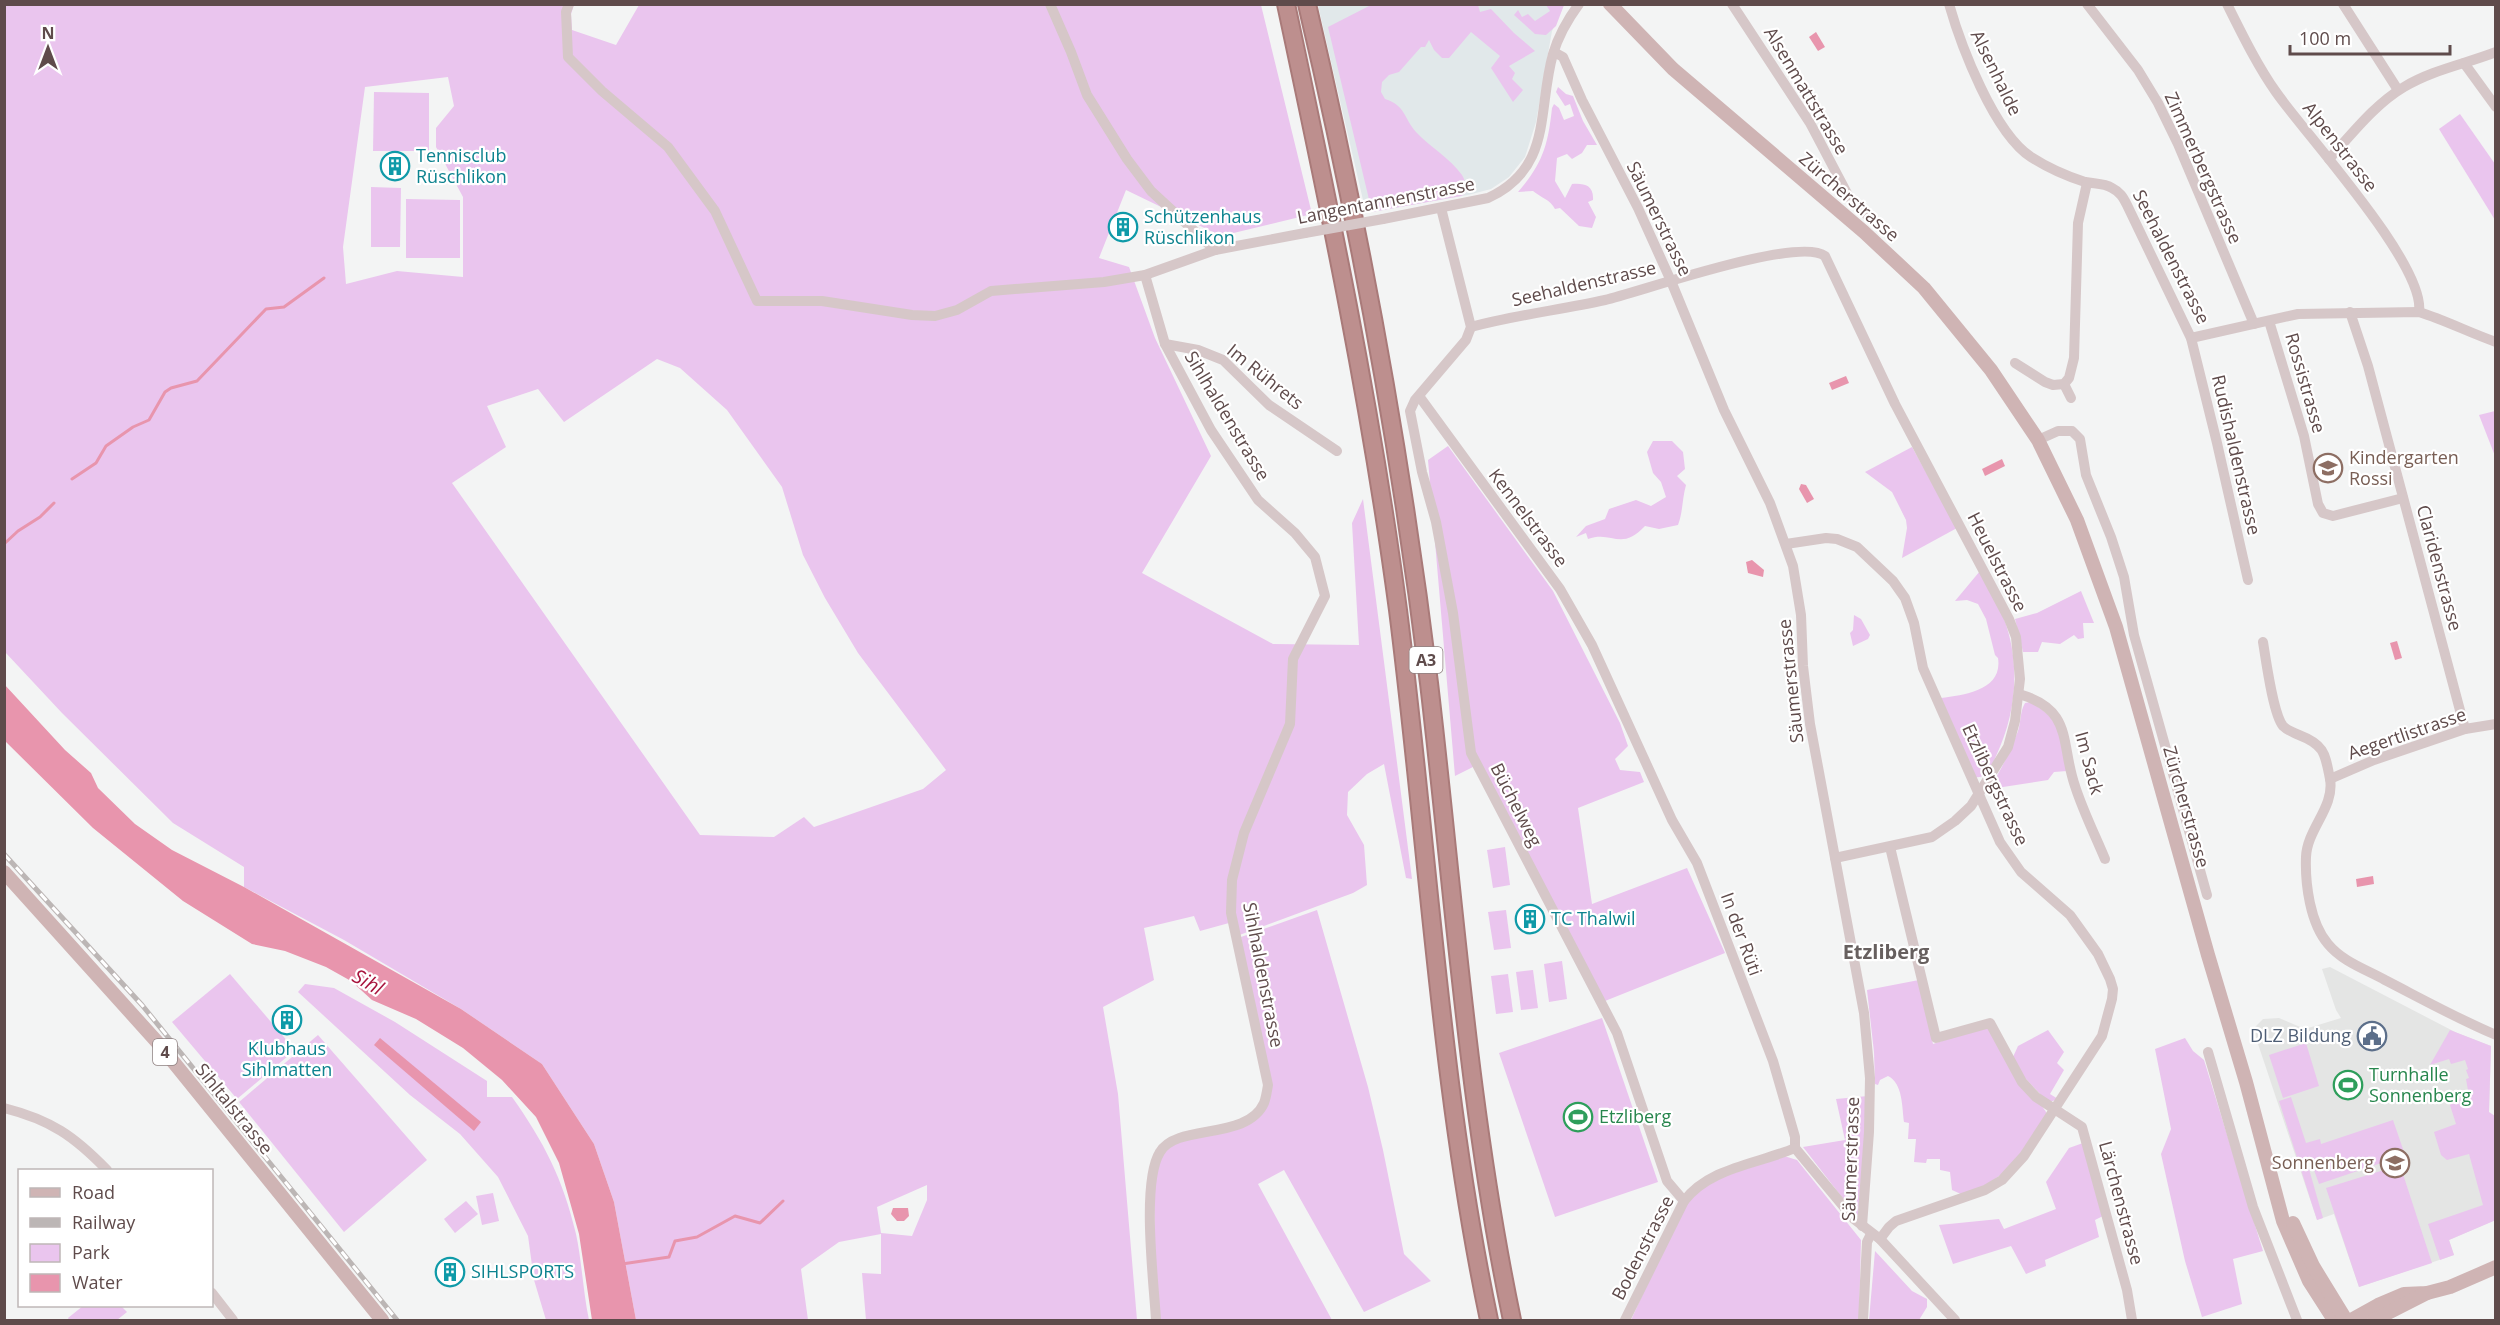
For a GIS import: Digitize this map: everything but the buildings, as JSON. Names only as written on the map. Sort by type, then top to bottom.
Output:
[{"type":"highway","points":[[1275,4],[1304,88]]},
{"type":"highway","name":"A3","points":[[1286,4],[1349,303],[1380,486],[1410,709],[1450,1084],[1466,1192],[1489,1320]]},
{"type":"highway","name":"A3","points":[[1307,4],[1365,274],[1404,493],[1429,684],[1473,1087],[1491,1214],[1512,1320]]},
{"type":"main road","name":"Zürcherstrasse","points":[[1610,4],[1673,69],[1864,232],[1924,288],[1991,370],[2038,440],[2077,520],[2116,627],[2292,1245],[2309,1281],[2334,1320]]},
{"type":"main road","name":"Sihltalstrasse","points":[[4,872],[158,1042],[382,1320]]},
{"type":"main road","name":"Zürcherstrasse","points":[[2277,1192],[2313,1266],[2346,1320]]},
{"type":"main road","points":[[2374,1320],[2427,1293],[2450,1287],[2496,1267]]},
{"type":"main road","points":[[2351,1320],[2404,1293],[2427,1293]]},
{"type":"street","name":"Langentannenstrasse","points":[[568,4],[566,12],[568,57],[602,91],[668,147],[715,211],[757,301],[822,301],[912,315],[935,316],[957,310],[992,291],[1063,283],[1104,282],[1144,274],[1215,250],[1441,208],[1488,198],[1503,191],[1525,170],[1534,156],[1541,133],[1554,52],[1564,28],[1579,4]]},
{"type":"street","points":[[1050,4],[1087,95],[1121,150],[1151,192],[1215,250]]},
{"type":"street","name":"Alsenmattstrasse","points":[[1732,4],[1810,123],[1849,197],[1861,210],[1874,219]]},
{"type":"street","name":"Alsenhalde","points":[[1949,4],[1958,33],[1980,86],[2016,143],[2042,164],[2087,183]]},
{"type":"street","name":"Zimmerbergstrasse","points":[[2087,4],[2138,70],[2158,104],[2178,144],[2253,324]]},
{"type":"street","name":"Alpenstrasse","points":[[2227,4],[2253,54],[2277,92],[2366,207],[2409,273],[2419,299],[2419,312]]},
{"type":"street","points":[[2343,4],[2398,90]]},
{"type":"street","name":"Säumerstrasse","points":[[1554,52],[1563,57],[1582,100],[1638,208],[1724,410],[1770,503],[1786,544],[1802,615],[1805,691],[1864,1013],[1870,1078],[1869,1132],[1862,1226],[1876,1237],[1955,1320]]},
{"type":"street","points":[[2330,159],[2380,105],[2398,90],[2424,76],[2496,52]]},
{"type":"street","points":[[2464,63],[2496,106]]},
{"type":"street","points":[[2015,363],[2044,382],[2053,385],[2064,384],[2069,378],[2074,358],[2078,223],[2087,183]]},
{"type":"street","name":"Seehaldenstrasse","points":[[2087,183],[2108,185],[2122,196],[2191,338],[2298,314],[2419,312],[2496,342]]},
{"type":"street","points":[[1419,396],[1466,340],[1471,327],[1441,208]]},
{"type":"street","name":"Seehaldenstrasse","points":[[1471,327],[1517,315],[1603,300],[1739,261],[1808,251],[1825,256],[1833,272]]},
{"type":"street","name":"Heuelstrasse","points":[[1833,272],[1895,404],[2009,618],[2019,655],[2019,694],[2008,747],[1965,813],[1932,837],[1835,858]]},
{"type":"street","name":"Sihlhaldenstrasse","points":[[1144,274],[1165,344],[1211,429],[1258,500],[1295,533],[1315,556],[1325,596],[1293,659],[1290,724],[1244,833],[1232,880],[1231,913],[1268,1085],[1264,1104],[1242,1124],[1167,1142],[1159,1152],[1152,1168],[1150,1222],[1156,1320]]},
{"type":"street","name":"Claridenstrasse","points":[[2350,312],[2368,366],[2464,729]]},
{"type":"street","name":"Rossistrasse","points":[[2269,321],[2304,436],[2318,504],[2323,513],[2333,516],[2403,498]]},
{"type":"street","name":"Rudishaldenstrasse","points":[[2191,338],[2248,580]]},
{"type":"street","name":"Im Rührets","points":[[1165,344],[1198,350],[1223,360],[1269,405],[1338,451]]},
{"type":"street","points":[[2064,384],[2071,398]]},
{"type":"street","name":"Kennelstrasse","points":[[1419,396],[1560,589],[1602,666],[1634,739]]},
{"type":"street","name":"Büchelweg","points":[[1419,396],[1410,411],[1422,472],[1436,522],[1453,613],[1471,753],[1617,1034],[1667,1181],[1684,1201]]},
{"type":"street","name":"Zürcherstrasse","points":[[2038,440],[2064,430],[2072,431],[2080,439],[2086,475],[2124,577],[2134,635],[2207,895]]},
{"type":"street","name":"Etzlibergstrasse","points":[[1786,544],[1826,538],[1838,539],[1857,547],[1893,580],[1910,610],[1923,668],[1992,826],[2009,856],[2035,885],[2070,915],[2098,954],[2113,989],[2102,1036],[2024,1156],[2002,1180],[1984,1190],[1896,1221],[1876,1237]]},
{"type":"street","points":[[2263,642],[2278,717],[2288,730],[2320,745],[2324,751],[2330,779],[2329,799],[2311,836],[2306,854],[2313,915],[2327,944],[2353,964],[2442,1011],[2496,1035]]},
{"type":"street","name":"Im Sack","points":[[2019,694],[2048,707],[2059,720],[2075,786],[2105,859]]},
{"type":"street","name":"Aegertlistrasse","points":[[2330,779],[2374,760],[2464,729],[2496,724]]},
{"type":"street","name":"In der Rüti","points":[[1634,739],[1672,820],[1697,863],[1722,925],[1750,1006],[1773,1061],[1795,1137],[1795,1148]]},
{"type":"street","name":"Lärchenstrasse","points":[[1890,847],[1936,1038],[1990,1023],[2022,1082],[2036,1097],[2082,1127],[2127,1290],[2132,1320]]},
{"type":"street","points":[[2208,1052],[2253,1207],[2297,1320]]},
{"type":"street","points":[[4,1108],[33,1115],[70,1135],[106,1169]]},
{"type":"street","points":[[1795,1148],[1862,1226]]},
{"type":"street","name":"Bodenstrasse","points":[[1625,1320],[1684,1201],[1700,1184],[1707,1179],[1795,1148]]},
{"type":"street","points":[[1863,1320],[1866,1242],[1876,1237]]},
{"type":"street","points":[[213,1294],[233,1320]]},
{"type":"shaded area","points":[[1318,5],[1564,5],[1552,31],[1536,122],[1525,157],[1509,177],[1491,189],[1468,195],[1366,213]]},
{"type":"shaded area","name":"Sonnenberg","points":[[2330,967],[2457,1033],[2491,1046],[2489,1112],[2495,1220],[2449,1240],[2454,1255],[2359,1287],[2334,1214],[2317,1220],[2253,1029],[2263,1019],[2279,1018],[2305,1029],[2341,1018],[2322,969]]},
{"type":"green space","points":[[5,5],[574,5],[571,14],[572,30],[616,45],[639,5],[1261,5],[1312,214],[1221,236],[1126,190],[1099,258],[1129,267],[1155,338],[1211,456],[1142,573],[1273,644],[1359,645],[1352,523],[1363,499],[1412,879],[1406,878],[1384,764],[1367,774],[1348,792],[1347,815],[1364,845],[1367,885],[1353,893],[1234,937],[1229,923],[1200,931],[1194,916],[1144,928],[1154,980],[1103,1007],[1118,1094],[1137,1320],[866,1320],[862,1273],[881,1274],[881,1234],[839,1242],[801,1269],[808,1320],[636,1320],[614,1202],[594,1144],[542,1064],[461,1009],[344,940],[244,887],[244,867],[173,823],[62,713],[5,652]],"holes":[[[448,77],[454,106],[436,128],[436,147],[463,197],[463,277],[397,271],[346,284],[343,247],[365,87]],[[657,359],[680,368],[727,410],[782,487],[803,555],[825,598],[858,653],[946,770],[923,789],[814,827],[804,817],[774,837],[700,835],[452,483],[506,447],[487,406],[538,389],[564,422]],[[927,1185],[927,1200],[912,1236],[881,1233],[877,1207]]]},
{"type":"green space","points":[[1371,5],[1478,5],[1480,12],[1491,9],[1535,51],[1509,66],[1515,73],[1512,79],[1523,90],[1513,102],[1491,68],[1500,56],[1471,32],[1449,58],[1442,58],[1434,50],[1429,40],[1425,47],[1421,47],[1399,72],[1389,75],[1382,82],[1381,92],[1385,99],[1397,105],[1416,132],[1452,163],[1462,175],[1466,193],[1461,196],[1372,212],[1328,27]]},
{"type":"green space","points":[[1546,5],[1564,5],[1556,26],[1546,35],[1535,34],[1514,15],[1518,10],[1522,17],[1528,14],[1535,21],[1550,11]]},
{"type":"green space","points":[[1558,87],[1566,94],[1573,96],[1583,121],[1597,145],[1587,145],[1582,153],[1572,159],[1567,154],[1557,158],[1555,181],[1565,198],[1572,184],[1590,188],[1593,200],[1588,202],[1596,217],[1592,228],[1579,226],[1560,208],[1555,209],[1533,191],[1518,192],[1533,172],[1543,153],[1554,104],[1559,108],[1564,120],[1574,116],[1570,104],[1565,106],[1556,92]]},
{"type":"green space","points":[[374,92],[429,93],[429,151],[373,151]]},
{"type":"green space","points":[[2460,114],[2495,164],[2495,220],[2439,129]]},
{"type":"green space","points":[[371,187],[401,188],[400,247],[371,247]]},
{"type":"green space","points":[[406,199],[460,200],[460,258],[406,258]]},
{"type":"green space","points":[[2496,411],[2495,456],[2479,415]]},
{"type":"green space","points":[[1653,441],[1672,441],[1683,452],[1685,469],[1677,476],[1686,485],[1678,525],[1659,529],[1645,526],[1637,534],[1623,539],[1596,537],[1588,539],[1586,533],[1576,537],[1586,526],[1605,519],[1609,509],[1636,500],[1651,506],[1666,497],[1661,482],[1653,473],[1647,452]]},
{"type":"green space","points":[[1448,446],[1553,591],[1620,723],[1628,746],[1615,759],[1620,770],[1640,772],[1644,782],[1578,808],[1592,904],[1687,868],[1725,953],[1605,1001],[1479,764],[1455,776],[1428,460]]},
{"type":"green space","points":[[1912,447],[1957,528],[1902,558],[1907,528],[1906,520],[1892,492],[1865,472]]},
{"type":"green space","points":[[1980,571],[1996,598],[2009,634],[2014,687],[2003,739],[1991,767],[1983,776],[1976,777],[1941,698],[1980,689],[1995,677],[1998,669],[1998,658],[1995,655],[1986,619],[1978,604],[1967,600],[1955,601]]},
{"type":"green space","points":[[2081,591],[2094,623],[2083,623],[2084,638],[2078,639],[2074,635],[2060,644],[2042,642],[2038,652],[2023,652],[2015,619],[2037,613]]},
{"type":"green space","points":[[1854,615],[1861,619],[1870,635],[1868,639],[1853,646],[1850,633],[1853,630]]},
{"type":"green space","points":[[2030,702],[2048,715],[2059,730],[2067,771],[2054,772],[2048,780],[2003,787],[1995,793],[1989,789],[2015,739],[2023,706]]},
{"type":"green space","points":[[1505,847],[1510,885],[1493,888],[1487,850]]},
{"type":"green space","points":[[1317,910],[1368,1087],[1404,1254],[1431,1281],[1364,1312],[1284,1170],[1258,1184],[1332,1320],[1159,1320],[1155,1269],[1154,1181],[1162,1154],[1171,1146],[1188,1139],[1242,1127],[1269,1098],[1241,937]]},
{"type":"green space","points":[[1506,910],[1511,948],[1494,950],[1488,912]]},
{"type":"green space","points":[[1562,961],[1567,999],[1549,1002],[1544,964]]},
{"type":"green space","points":[[1533,970],[1538,1008],[1521,1010],[1516,972]]},
{"type":"green space","points":[[230,974],[295,1050],[237,1099],[172,1022]]},
{"type":"green space","points":[[1508,974],[1513,1012],[1496,1014],[1491,976]]},
{"type":"green space","points":[[1919,980],[1933,1044],[1988,1027],[2046,1112],[2046,1118],[2012,1164],[1992,1181],[1963,1195],[1952,1190],[1950,1172],[1940,1170],[1940,1159],[1927,1159],[1926,1163],[1914,1162],[1916,1139],[1908,1139],[1909,1123],[1904,1122],[1897,1084],[1888,1076],[1880,1080],[1878,1085],[1875,1084],[1867,990]]},
{"type":"green space","points":[[305,984],[334,988],[395,1022],[487,1081],[487,1097],[512,1097],[543,1146],[565,1196],[576,1234],[589,1320],[546,1320],[534,1280],[528,1236],[498,1177],[460,1134],[410,1095],[298,992]]},
{"type":"green space","name":"Etzliberg","points":[[1602,1018],[1658,1182],[1555,1217],[1499,1053]]},
{"type":"green space","points":[[2048,1030],[2064,1052],[2057,1063],[2064,1070],[2050,1094],[2058,1099],[2050,1102],[2023,1076],[2013,1057],[2018,1046]]},
{"type":"green space","points":[[2450,1030],[2491,1046],[2489,1112],[2495,1116],[2496,1220],[2449,1240],[2454,1255],[2440,1260],[2428,1224],[2483,1205],[2469,1154],[2447,1160],[2441,1155],[2434,1132],[2456,1124],[2449,1102],[2469,1096],[2466,1079],[2469,1078],[2466,1070],[2468,1069],[2465,1060],[2451,1064],[2449,1059],[2430,1065]]},
{"type":"green space","points":[[318,1035],[427,1160],[344,1232],[239,1102]]},
{"type":"green space","points":[[2185,1038],[2193,1051],[2204,1060],[2263,1251],[2233,1259],[2242,1304],[2202,1317],[2185,1261],[2161,1154],[2171,1129],[2155,1049]]},
{"type":"green space","points":[[2306,1043],[2319,1086],[2283,1098],[2269,1055]]},
{"type":"green space","points":[[1868,1096],[1858,1215],[1803,1147],[1845,1140],[1836,1099]]},
{"type":"green space","points":[[2291,1097],[2306,1143],[2320,1139],[2321,1144],[2393,1120],[2405,1155],[2319,1184],[2310,1159],[2307,1162],[2323,1218],[2317,1220],[2279,1101]]},
{"type":"green space","points":[[2083,1143],[2103,1216],[2095,1220],[2099,1237],[2045,1260],[2046,1266],[2026,1274],[2011,1246],[1953,1264],[1939,1225],[1999,1219],[2004,1229],[2056,1209],[2046,1182],[2069,1148]]},
{"type":"green space","points":[[1784,1156],[1797,1160],[1861,1240],[1859,1320],[1631,1320],[1674,1227],[1694,1194],[1702,1186],[1721,1176]]},
{"type":"green space","points":[[2400,1165],[2432,1263],[2359,1287],[2326,1188]]},
{"type":"green space","points":[[493,1193],[499,1221],[482,1225],[476,1196]]},
{"type":"green space","points":[[466,1201],[478,1214],[455,1233],[444,1219]]},
{"type":"green space","points":[[1875,1251],[1912,1291],[1927,1299],[1927,1307],[1919,1320],[1869,1320]]},
{"type":"green space","points":[[82,1307],[122,1307],[127,1312],[117,1320],[69,1320],[68,1318]]},
{"type":"water","points":[[1816,32],[1825,47],[1818,51],[1809,37]]},
{"type":"water","points":[[1671,240],[1679,256],[1673,260],[1664,244]]},
{"type":"water","points":[[1846,376],[1849,383],[1832,390],[1829,383]]},
{"type":"water","points":[[2002,459],[2005,466],[1985,476],[1982,469]]},
{"type":"water","points":[[1801,484],[1806,485],[1814,499],[1807,503],[1799,489]]},
{"type":"water","points":[[1752,560],[1764,570],[1763,577],[1748,573],[1746,562]]},
{"type":"water","points":[[2397,641],[2402,658],[2395,660],[2390,643]]},
{"type":"water","name":"Sihl","points":[[4,684],[65,750],[91,773],[98,788],[135,824],[172,850],[244,887],[461,1009],[542,1064],[594,1144],[614,1202],[636,1320],[592,1320],[579,1234],[559,1163],[536,1117],[502,1080],[463,1048],[416,1019],[372,1000],[351,981],[326,967],[285,951],[252,944],[183,901],[93,828],[5,741]]},
{"type":"water","points":[[2373,876],[2374,884],[2357,887],[2356,879]]},
{"type":"water","points":[[380,1038],[481,1122],[474,1131],[374,1045]]},
{"type":"water","points":[[893,1208],[908,1208],[909,1216],[904,1221],[897,1221],[891,1214]]},
{"type":"waterway","points":[[72,479],[96,463],[106,446],[133,427],[149,420],[165,392],[171,388],[197,381],[266,309],[284,307],[324,278]]},
{"type":"waterway","points":[[4,544],[18,531],[40,517],[54,503]]},
{"type":"waterway","points":[[622,1264],[669,1257],[675,1241],[697,1237],[735,1216],[760,1223],[783,1201]]},
{"type":"railway","points":[[4,854],[142,1005],[397,1320]]},
{"type":"place","name":"Tennisclub Rüschlikon","points":[[395,166]]},
{"type":"place","name":"Schützenhaus Rüschlikon","points":[[1123,227]]},
{"type":"place","name":"Kindergarten Rossi","points":[[2328,468]]},
{"type":"place","name":"TC Thalwil","points":[[1530,919]]},
{"type":"place","name":"Klubhaus Sihlmatten","points":[[287,1020]]},
{"type":"place","name":"DLZ Bildung","points":[[2372,1036]]},
{"type":"place","name":"Turnhalle Sonnenberg","points":[[2348,1085]]},
{"type":"place","name":"Etzliberg","points":[[1578,1117]]},
{"type":"place","name":"Sonnenberg","points":[[2395,1163]]},
{"type":"place","name":"SIHLSPORTS","points":[[450,1272]]},
{"type":"district","name":"Etzliberg","points":[[1886,952]]}]
